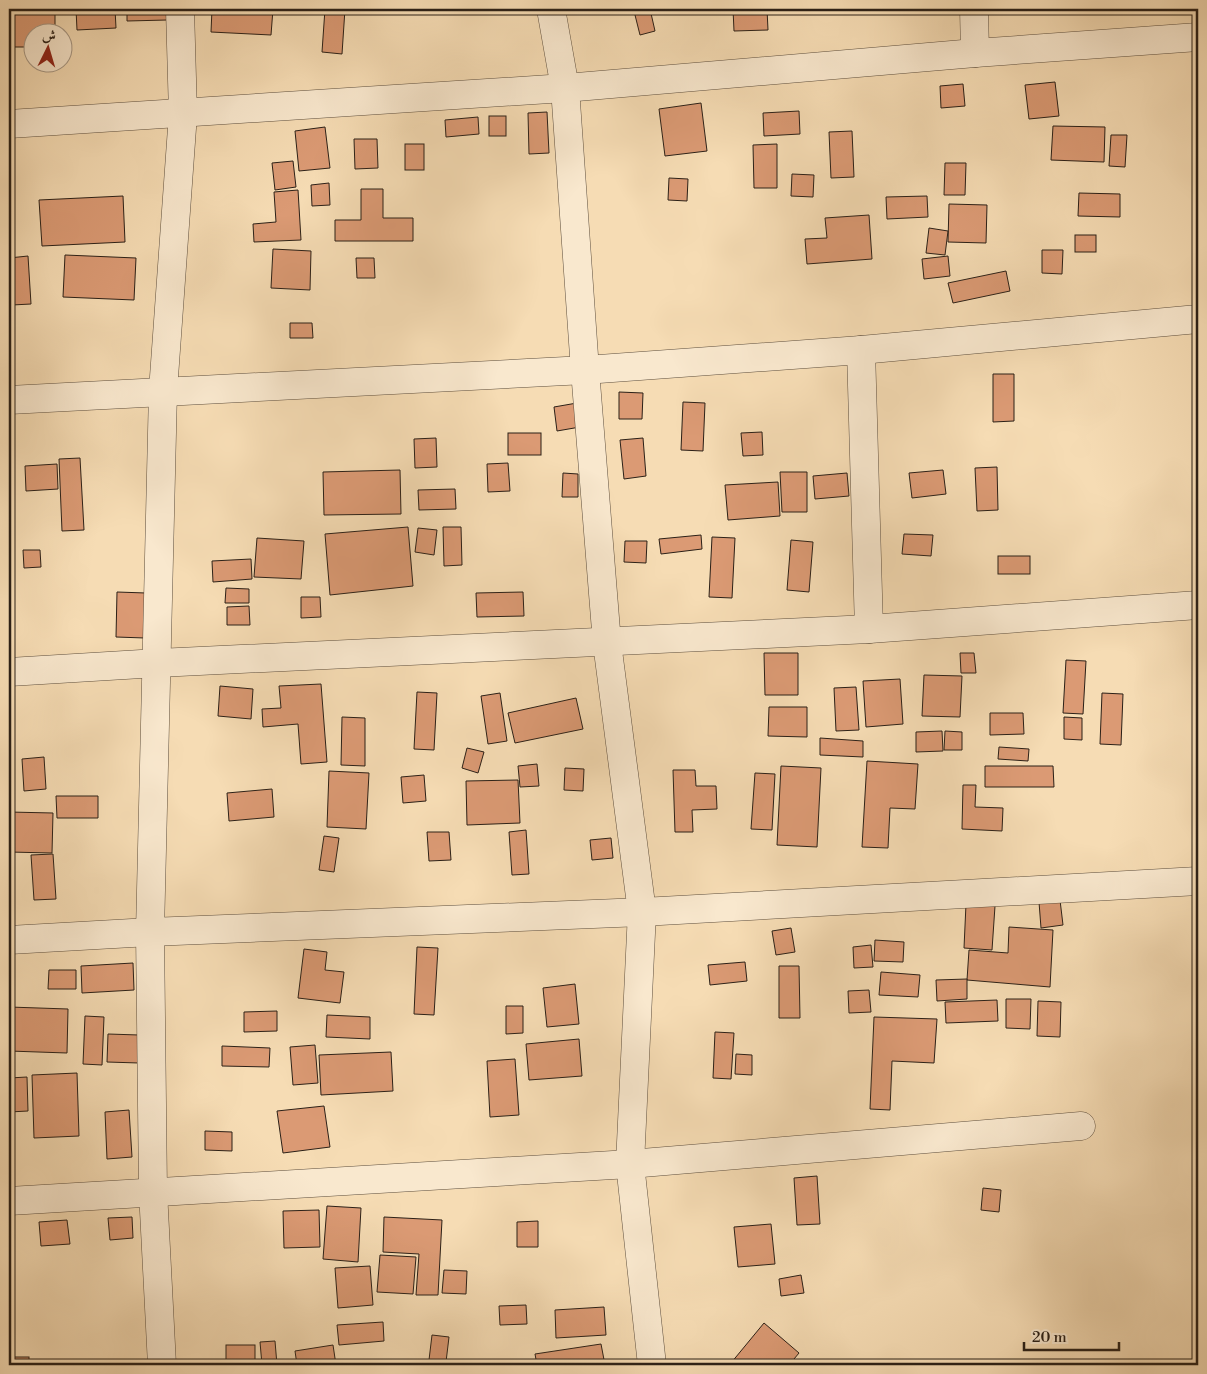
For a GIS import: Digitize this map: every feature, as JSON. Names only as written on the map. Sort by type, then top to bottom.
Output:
[{"type":"street","points":[[162,1365],[153,1191],[150,932],[158,663],[163,391],[183,114],[180,9]]},
{"type":"street","points":[[551,9],[565,88],[607,643],[642,912],[630,1164],[652,1365]]},
{"type":"street","points":[[974,9],[975,52]]},
{"type":"street","points":[[9,124],[565,88],[975,52],[1198,37]]},
{"type":"street","points":[[9,400],[585,370],[861,350],[1198,319]]},
{"type":"street","points":[[861,350],[869,629]]},
{"type":"street","points":[[9,672],[158,663],[869,629],[1198,605]]},
{"type":"street","points":[[9,940],[150,932],[642,912],[1198,881]]},
{"type":"street","points":[[9,1201],[630,1164],[1081,1126]]},
{"type":"building","points":[[9,9],[55,9],[55,22],[22,22],[22,47],[9,47]]},
{"type":"building","points":[[76,9],[115,9],[116,28],[77,30]]},
{"type":"building","points":[[127,9],[167,9],[167,20],[127,21]]},
{"type":"building","points":[[212,9],[273,9],[271,35],[211,32]]},
{"type":"building","points":[[325,9],[345,9],[342,54],[322,52]]},
{"type":"building","points":[[650,9],[655,31],[640,35],[634,11]]},
{"type":"building","points":[[733,9],[767,9],[768,30],[734,31]]},
{"type":"building","points":[[1055,82],[1059,116],[1029,119],[1025,85]]},
{"type":"building","points":[[963,84],[965,106],[941,108],[940,86]]},
{"type":"building","points":[[701,103],[707,151],[665,156],[659,109]]},
{"type":"building","points":[[799,111],[800,134],[764,136],[763,113]]},
{"type":"building","points":[[547,112],[549,153],[529,154],[528,113]]},
{"type":"building","points":[[489,116],[506,116],[506,136],[489,136]]},
{"type":"building","points":[[478,117],[479,134],[446,137],[445,120]]},
{"type":"building","points":[[1053,126],[1105,127],[1104,162],[1051,160]]},
{"type":"building","points":[[325,127],[330,168],[299,171],[295,131]]},
{"type":"building","points":[[852,131],[854,177],[831,178],[829,132]]},
{"type":"building","points":[[1111,135],[1127,135],[1125,167],[1109,166]]},
{"type":"building","points":[[354,139],[377,139],[378,168],[355,169]]},
{"type":"building","points":[[405,144],[424,144],[424,170],[405,170]]},
{"type":"building","points":[[777,144],[777,188],[754,188],[753,145]]},
{"type":"building","points":[[293,161],[296,187],[275,190],[272,163]]},
{"type":"building","points":[[945,163],[966,163],[965,195],[944,195]]},
{"type":"building","points":[[792,174],[814,175],[813,197],[791,196]]},
{"type":"building","points":[[669,178],[688,179],[687,201],[668,200]]},
{"type":"building","points":[[329,183],[330,205],[312,206],[311,185]]},
{"type":"building","points":[[361,189],[383,189],[383,218],[413,218],[413,241],[335,241],[335,220],[361,220]]},
{"type":"building","points":[[298,190],[301,240],[254,242],[253,224],[276,222],[274,192]]},
{"type":"building","points":[[1079,193],[1120,194],[1120,217],[1078,216]]},
{"type":"building","points":[[123,196],[125,242],[42,246],[39,200]]},
{"type":"building","points":[[927,196],[928,217],[887,219],[886,197]]},
{"type":"building","points":[[949,204],[987,205],[986,243],[948,242]]},
{"type":"building","points":[[869,215],[872,259],[807,264],[805,239],[827,238],[825,218]]},
{"type":"building","points":[[929,228],[948,231],[945,255],[926,253]]},
{"type":"building","points":[[1075,235],[1096,235],[1096,252],[1075,252]]},
{"type":"building","points":[[273,249],[311,251],[310,290],[271,288]]},
{"type":"building","points":[[1042,250],[1063,250],[1062,274],[1042,273]]},
{"type":"building","points":[[65,255],[136,258],[134,300],[63,297]]},
{"type":"building","points":[[28,256],[31,304],[12,305],[14,352],[9,353],[9,258]]},
{"type":"building","points":[[948,256],[950,276],[924,279],[922,259]]},
{"type":"building","points":[[356,258],[374,258],[375,278],[357,278]]},
{"type":"building","points":[[1006,271],[1010,291],[953,303],[948,283]]},
{"type":"building","points":[[290,323],[312,323],[313,338],[290,338]]},
{"type":"building","points":[[993,374],[1014,374],[1014,421],[993,422]]},
{"type":"building","points":[[619,392],[643,393],[642,419],[619,419]]},
{"type":"building","points":[[683,402],[705,403],[703,451],[681,450]]},
{"type":"building","points":[[577,403],[580,427],[557,431],[554,407]]},
{"type":"building","points":[[762,432],[763,455],[743,456],[741,433]]},
{"type":"building","points":[[508,433],[541,433],[541,455],[508,455]]},
{"type":"building","points":[[436,438],[437,467],[415,468],[414,439]]},
{"type":"building","points":[[643,438],[646,476],[624,479],[620,440]]},
{"type":"building","points":[[80,458],[84,530],[62,531],[59,459]]},
{"type":"building","points":[[508,463],[510,491],[488,492],[487,464]]},
{"type":"building","points":[[57,464],[58,489],[26,491],[25,466]]},
{"type":"building","points":[[997,467],[998,510],[977,511],[975,468]]},
{"type":"building","points":[[400,470],[401,514],[324,515],[323,472]]},
{"type":"building","points":[[943,470],[946,494],[912,498],[909,473]]},
{"type":"building","points":[[780,472],[807,472],[807,512],[782,512]]},
{"type":"building","points":[[563,473],[578,474],[578,497],[562,497]]},
{"type":"building","points":[[847,473],[849,496],[815,499],[813,476]]},
{"type":"building","points":[[778,482],[780,516],[728,520],[725,485]]},
{"type":"building","points":[[455,489],[456,509],[419,510],[418,490]]},
{"type":"building","points":[[408,527],[413,586],[330,595],[325,534]]},
{"type":"building","points":[[443,527],[461,527],[462,565],[444,566]]},
{"type":"building","points":[[418,528],[437,530],[434,555],[415,552]]},
{"type":"building","points":[[904,534],[933,535],[931,556],[902,554]]},
{"type":"building","points":[[701,535],[702,549],[661,554],[659,539]]},
{"type":"building","points":[[712,537],[735,538],[732,598],[709,597]]},
{"type":"building","points":[[257,538],[304,541],[301,579],[254,577]]},
{"type":"building","points":[[791,540],[813,542],[809,592],[787,590]]},
{"type":"building","points":[[625,541],[647,541],[646,563],[624,562]]},
{"type":"building","points":[[23,550],[40,550],[41,567],[24,568]]},
{"type":"building","points":[[998,556],[1030,556],[1030,574],[998,574]]},
{"type":"building","points":[[251,559],[252,579],[213,582],[212,561]]},
{"type":"building","points":[[226,588],[249,589],[249,603],[225,603]]},
{"type":"building","points":[[117,592],[146,593],[145,638],[116,637]]},
{"type":"building","points":[[523,592],[524,616],[477,617],[476,593]]},
{"type":"building","points":[[301,597],[320,597],[321,617],[301,618]]},
{"type":"building","points":[[249,606],[250,625],[227,625],[227,607]]},
{"type":"building","points":[[764,653],[798,653],[798,695],[765,695]]},
{"type":"building","points":[[960,653],[974,653],[976,673],[961,673]]},
{"type":"building","points":[[1066,660],[1086,661],[1083,714],[1063,713]]},
{"type":"building","points":[[924,675],[962,676],[960,717],[922,716]]},
{"type":"building","points":[[900,679],[903,724],[866,727],[863,681]]},
{"type":"building","points":[[321,684],[327,762],[301,764],[298,724],[263,727],[262,709],[281,708],[279,686]]},
{"type":"building","points":[[220,686],[253,689],[251,719],[218,716]]},
{"type":"building","points":[[856,687],[859,730],[836,731],[834,688]]},
{"type":"building","points":[[417,692],[437,693],[434,750],[414,749]]},
{"type":"building","points":[[500,693],[507,741],[488,744],[481,696]]},
{"type":"building","points":[[1102,693],[1123,694],[1121,745],[1100,744]]},
{"type":"building","points":[[576,698],[583,729],[515,743],[508,713]]},
{"type":"building","points":[[769,707],[807,707],[807,737],[768,736]]},
{"type":"building","points":[[990,713],[1023,713],[1024,734],[990,735]]},
{"type":"building","points":[[342,717],[365,718],[365,766],[341,765]]},
{"type":"building","points":[[1064,717],[1082,718],[1082,740],[1064,739]]},
{"type":"building","points":[[942,731],[943,751],[916,752],[916,732]]},
{"type":"building","points":[[945,731],[962,732],[962,750],[944,750]]},
{"type":"building","points":[[820,738],[863,741],[863,757],[820,755]]},
{"type":"building","points":[[999,747],[1029,749],[1028,761],[998,759]]},
{"type":"building","points":[[467,748],[484,752],[478,773],[462,768]]},
{"type":"building","points":[[44,757],[46,789],[24,791],[22,759]]},
{"type":"building","points":[[867,761],[918,764],[915,809],[890,808],[888,848],[862,847]]},
{"type":"building","points":[[537,764],[539,786],[520,787],[518,766]]},
{"type":"building","points":[[781,766],[821,768],[817,847],[777,845]]},
{"type":"building","points":[[985,766],[1053,766],[1054,787],[985,787]]},
{"type":"building","points":[[565,768],[584,769],[583,791],[564,790]]},
{"type":"building","points":[[673,770],[695,770],[696,786],[716,786],[717,809],[692,810],[693,832],[675,832]]},
{"type":"building","points":[[329,771],[369,773],[366,829],[327,827]]},
{"type":"building","points":[[755,773],[775,774],[772,830],[751,829]]},
{"type":"building","points":[[424,775],[426,801],[403,803],[401,777]]},
{"type":"building","points":[[518,780],[520,823],[467,825],[466,781]]},
{"type":"building","points":[[963,785],[976,785],[975,807],[1003,808],[1002,831],[962,829]]},
{"type":"building","points":[[272,789],[274,817],[229,821],[227,793]]},
{"type":"building","points":[[56,796],[98,796],[98,818],[57,818]]},
{"type":"building","points":[[9,812],[53,813],[52,853],[9,852]]},
{"type":"building","points":[[526,830],[529,874],[512,875],[509,832]]},
{"type":"building","points":[[427,832],[449,832],[451,860],[429,861]]},
{"type":"building","points":[[324,836],[339,838],[334,872],[319,870]]},
{"type":"building","points":[[611,838],[613,858],[592,860],[590,840]]},
{"type":"building","points":[[53,854],[56,899],[34,900],[31,855]]},
{"type":"building","points":[[1060,900],[1063,925],[1041,928],[1039,902]]},
{"type":"building","points":[[966,904],[995,906],[992,950],[964,948]]},
{"type":"building","points":[[1009,927],[1053,930],[1050,987],[967,980],[969,950],[1008,953]]},
{"type":"building","points":[[791,928],[795,952],[776,955],[772,931]]},
{"type":"building","points":[[875,940],[904,942],[903,962],[874,961]]},
{"type":"building","points":[[871,945],[873,967],[854,968],[853,947]]},
{"type":"building","points":[[417,947],[438,948],[434,1015],[414,1014]]},
{"type":"building","points":[[304,949],[327,952],[325,970],[344,972],[340,1003],[298,998]]},
{"type":"building","points":[[745,962],[747,981],[710,985],[708,965]]},
{"type":"building","points":[[133,963],[134,990],[82,993],[81,966]]},
{"type":"building","points":[[779,966],[799,966],[800,1018],[779,1018]]},
{"type":"building","points":[[49,970],[76,970],[76,989],[48,989]]},
{"type":"building","points":[[881,972],[920,975],[918,997],[879,995]]},
{"type":"building","points":[[967,979],[967,999],[937,1001],[936,980]]},
{"type":"building","points":[[575,984],[579,1024],[547,1027],[543,988]]},
{"type":"building","points":[[869,990],[871,1012],[849,1013],[848,991]]},
{"type":"building","points":[[1006,999],[1031,999],[1030,1029],[1006,1028]]},
{"type":"building","points":[[997,1000],[998,1021],[946,1023],[945,1002]]},
{"type":"building","points":[[1038,1001],[1061,1002],[1060,1037],[1037,1036]]},
{"type":"building","points":[[506,1006],[523,1006],[523,1033],[506,1034]]},
{"type":"building","points":[[9,1007],[68,1009],[67,1053],[9,1051]]},
{"type":"building","points":[[277,1011],[277,1031],[244,1032],[244,1012]]},
{"type":"building","points":[[327,1015],[370,1017],[370,1039],[326,1037]]},
{"type":"building","points":[[85,1016],[104,1017],[102,1065],[83,1064]]},
{"type":"building","points":[[874,1017],[937,1019],[934,1063],[892,1061],[890,1110],[870,1109]]},
{"type":"building","points":[[715,1032],[734,1033],[731,1079],[713,1078]]},
{"type":"building","points":[[108,1034],[139,1035],[139,1063],[107,1062]]},
{"type":"building","points":[[579,1039],[582,1076],[529,1080],[526,1044]]},
{"type":"building","points":[[315,1045],[318,1083],[293,1085],[290,1047]]},
{"type":"building","points":[[222,1046],[270,1048],[269,1067],[222,1066]]},
{"type":"building","points":[[391,1052],[393,1091],[321,1095],[319,1055]]},
{"type":"building","points":[[736,1054],[752,1055],[752,1075],[735,1074]]},
{"type":"building","points":[[515,1059],[519,1115],[490,1117],[487,1061]]},
{"type":"building","points":[[77,1073],[79,1136],[34,1138],[32,1075]]},
{"type":"building","points":[[27,1077],[28,1111],[9,1112],[9,1078]]},
{"type":"building","points":[[324,1106],[330,1147],[283,1153],[277,1111]]},
{"type":"building","points":[[129,1110],[132,1157],[107,1159],[105,1112]]},
{"type":"building","points":[[205,1131],[232,1132],[232,1151],[205,1150]]},
{"type":"building","points":[[817,1176],[820,1224],[797,1225],[794,1178]]},
{"type":"building","points":[[983,1188],[1001,1190],[999,1212],[981,1210]]},
{"type":"building","points":[[327,1206],[361,1208],[358,1262],[323,1259]]},
{"type":"building","points":[[319,1210],[320,1247],[284,1248],[283,1211]]},
{"type":"building","points":[[132,1217],[133,1238],[110,1240],[108,1218]]},
{"type":"building","points":[[384,1217],[442,1220],[438,1295],[416,1295],[419,1254],[383,1252]]},
{"type":"building","points":[[67,1220],[70,1244],[41,1246],[39,1222]]},
{"type":"building","points":[[538,1221],[538,1247],[517,1247],[517,1222]]},
{"type":"building","points":[[771,1224],[775,1264],[738,1267],[734,1227]]},
{"type":"building","points":[[380,1255],[416,1257],[413,1294],[377,1292]]},
{"type":"building","points":[[370,1266],[373,1305],[338,1308],[335,1268]]},
{"type":"building","points":[[444,1270],[467,1271],[466,1294],[442,1293]]},
{"type":"building","points":[[801,1275],[804,1293],[781,1296],[779,1279]]},
{"type":"building","points":[[526,1305],[527,1324],[500,1325],[499,1306]]},
{"type":"building","points":[[604,1307],[606,1335],[556,1338],[555,1310]]},
{"type":"building","points":[[383,1322],[384,1341],[339,1345],[337,1325]]},
{"type":"building","points":[[764,1323],[799,1353],[789,1365],[734,1365],[731,1363]]},
{"type":"building","points":[[432,1335],[449,1337],[446,1362],[429,1360]]},
{"type":"building","points":[[275,1341],[277,1365],[262,1365],[260,1342]]},
{"type":"building","points":[[601,1344],[605,1365],[537,1365],[535,1354]]},
{"type":"building","points":[[226,1345],[255,1345],[255,1365],[226,1365]]},
{"type":"building","points":[[333,1345],[336,1365],[297,1365],[295,1351]]},
{"type":"building","points":[[9,1357],[29,1357],[29,1365],[9,1365]]}]
